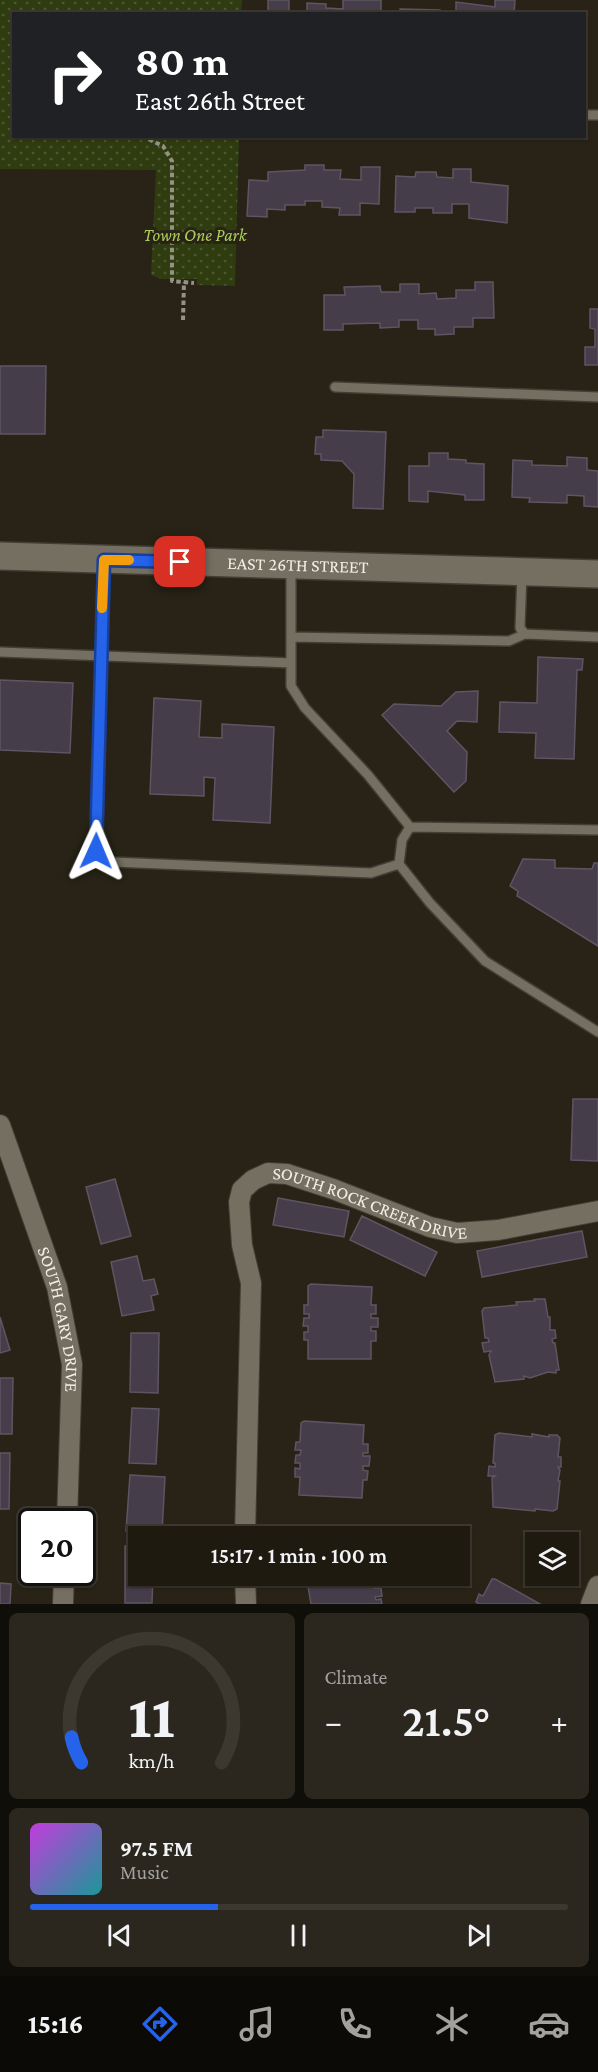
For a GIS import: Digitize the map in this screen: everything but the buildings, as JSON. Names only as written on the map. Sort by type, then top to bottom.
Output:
[{"type":"main road","name":"EAST 26TH STREET","points":[[0,556],[598,574]]},
{"type":"street","name":"SOUTH GARY DRIVE","points":[[0,1125],[57,1287],[72,1364],[67,1508]]},
{"type":"street","name":"SOUTH ROCK CREEK DRIVE","points":[[245,1526],[251,1283],[242,1245],[239,1212],[242,1190],[247,1185],[268,1173],[287,1174],[333,1189],[430,1227],[457,1233],[498,1230],[598,1211]]},
{"type":"street","points":[[63,1604],[64,1586]]},
{"type":"street","points":[[245,1586],[246,1604]]},
{"type":"street","points":[[591,1604],[598,1586]]},
{"type":"lane","points":[[335,387],[598,397]]},
{"type":"lane","points":[[104,560],[96,851],[113,862],[125,863],[371,873],[399,864]]},
{"type":"lane","points":[[291,565],[291,686],[305,708],[368,775],[410,827]]},
{"type":"lane","points":[[522,572],[520,628],[525,634]]},
{"type":"lane","points":[[291,637],[509,641],[525,634],[598,637]]},
{"type":"lane","points":[[0,652],[291,663]]},
{"type":"lane","points":[[410,827],[402,840],[399,864],[430,903],[485,961],[598,1032]]},
{"type":"lane","points":[[410,827],[598,830]]},
{"type":"path","points":[[146,138],[163,146],[172,162],[172,282],[194,283]]},
{"type":"path","points":[[183,320],[184,282]]},
{"type":"green space","name":"Town One Park","points":[[0,0],[242,0],[241,12],[12,12],[12,138],[239,138],[235,286],[197,285],[197,279],[161,279],[151,275],[156,170],[0,169]]},
{"type":"slow traffic","points":[[102,608],[104,560],[129,560]]},
{"type":"route","points":[[96,851],[104,560],[180,562]]}]
